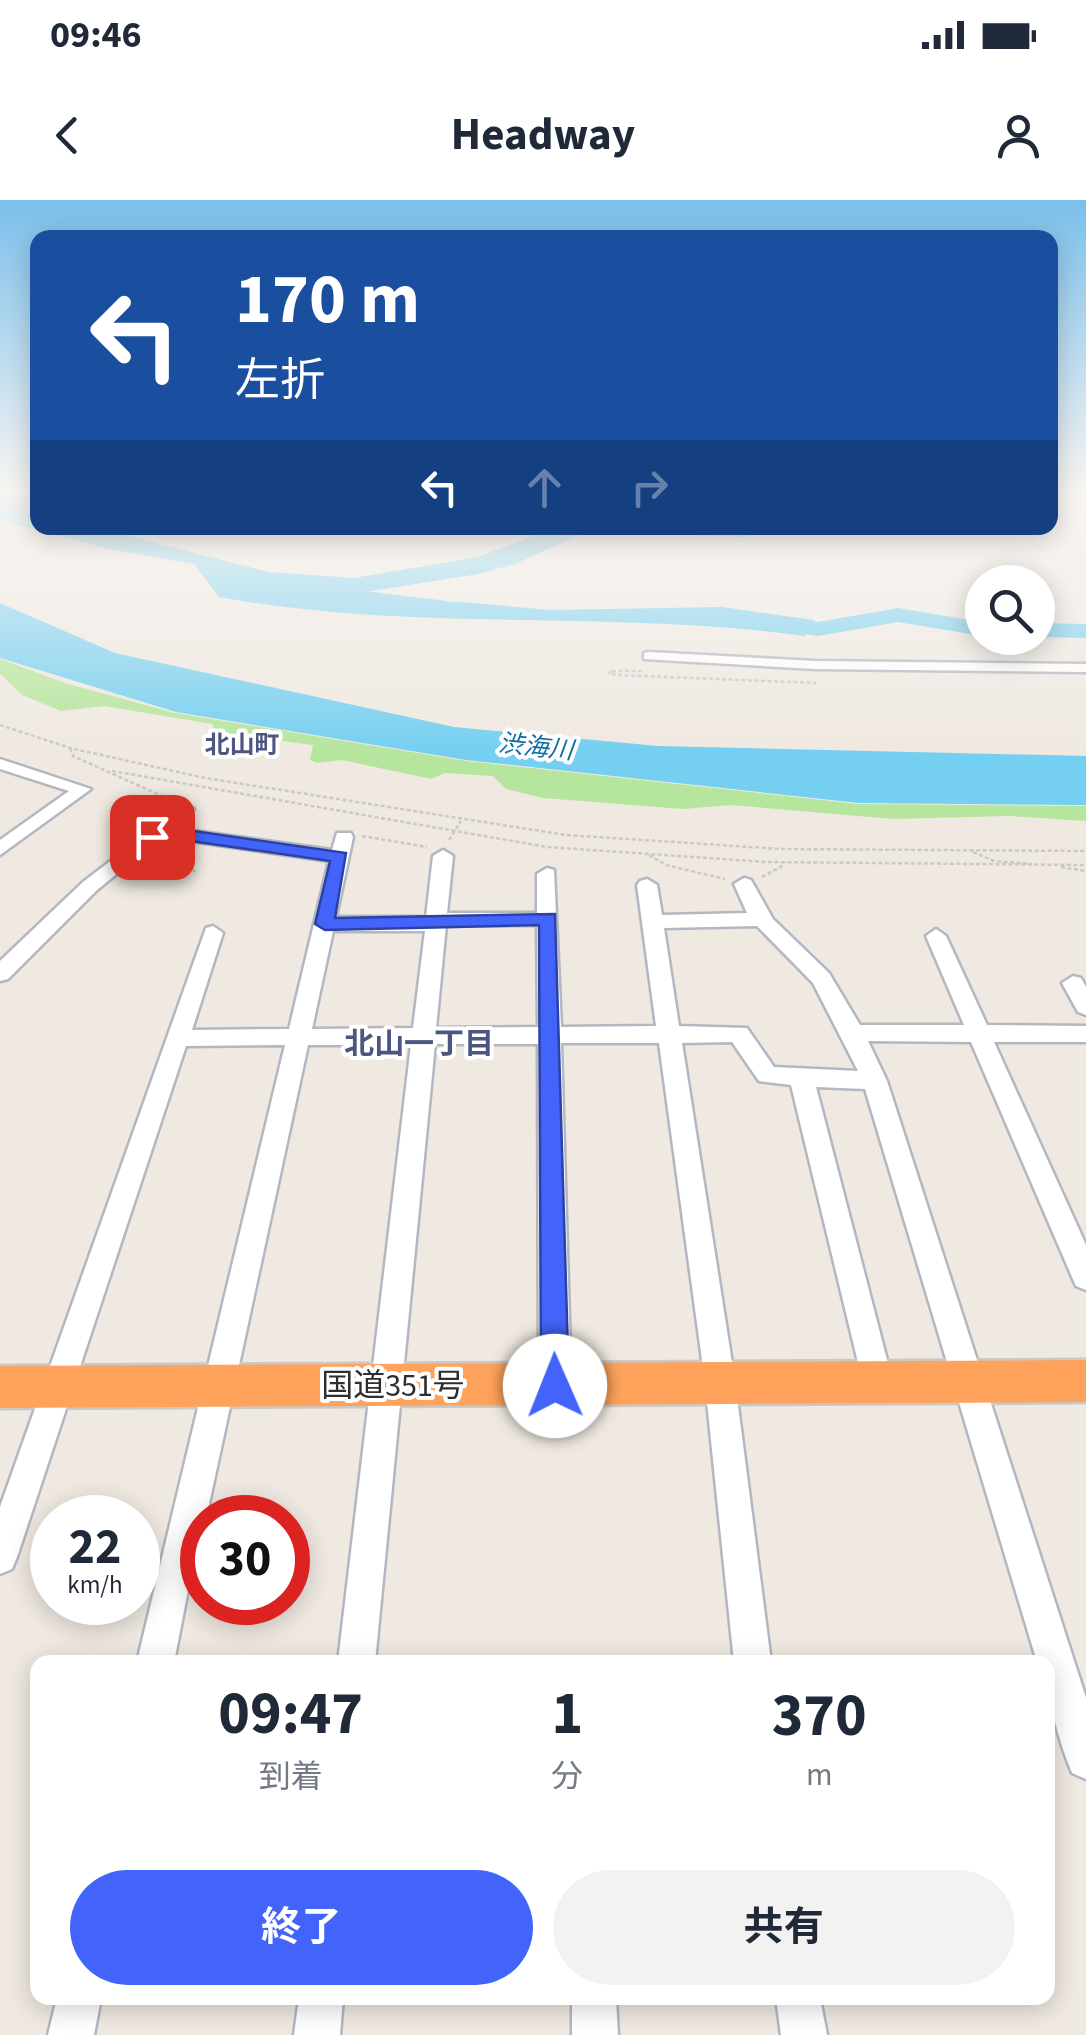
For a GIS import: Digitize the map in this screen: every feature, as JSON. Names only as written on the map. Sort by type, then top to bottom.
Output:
[{"type":"highway","name":"国道351号","points":[[0,1388],[1086,1381]]},
{"type":"street","points":[[648,656],[814,665],[1086,668]]},
{"type":"street","points":[[0,764],[82,788],[80,794],[0,849]]},
{"type":"street","points":[[0,974],[90,886],[185,809]]},
{"type":"street","points":[[154,835],[342,847],[158,1655]]},
{"type":"street","points":[[358,1655],[447,846]]},
{"type":"street","points":[[547,874],[555,1386]]},
{"type":"street","points":[[744,884],[747,898],[762,920],[815,970],[876,1080],[1053,1655]]},
{"type":"street","points":[[648,885],[720,1382],[752,1655]]},
{"type":"street","points":[[325,924],[548,918]]},
{"type":"street","points":[[654,922],[762,920]]},
{"type":"street","points":[[0,1556],[61,1387],[213,933]]},
{"type":"street","points":[[936,936],[1086,1277]]},
{"type":"street","points":[[1073,983],[1086,1007]]},
{"type":"street","points":[[851,1033],[1086,1034]]},
{"type":"street","points":[[178,1038],[739,1034],[767,1075],[876,1080]]},
{"type":"street","points":[[800,1077],[878,1383]]},
{"type":"street","points":[[1055,1661],[1086,1759]]},
{"type":"street","points":[[71,2035],[78,2005]]},
{"type":"street","points":[[317,2035],[321,2005]]},
{"type":"street","points":[[594,2005],[595,2035]]},
{"type":"street","points":[[799,2005],[804,2035]]},
{"type":"path","points":[[0,725],[70,748],[205,778],[461,820],[695,846],[1086,851]]},
{"type":"path","points":[[70,748],[73,756],[112,771],[447,846]]},
{"type":"path","points":[[112,771],[119,780],[185,809]]},
{"type":"path","points":[[447,846],[461,820]]},
{"type":"path","points":[[342,847],[348,833],[447,846],[786,862],[1049,865]]},
{"type":"path","points":[[154,835],[197,873]]},
{"type":"path","points":[[972,851],[994,861],[1086,868]]},
{"type":"path","points":[[649,855],[666,865],[744,884],[777,872],[786,862]]},
{"type":"green space","points":[[0,659],[65,683],[175,713],[466,761],[859,804],[1086,806],[1086,821],[1009,816],[893,819],[731,805],[683,809],[543,798],[506,789],[493,776],[445,773],[431,779],[342,760],[317,763],[310,760],[313,745],[213,732],[213,724],[104,706],[61,711],[22,695],[0,674]]},
{"type":"water","points":[[207,581],[436,581],[321,599],[462,602],[550,610],[722,607],[814,620],[805,636],[659,624],[365,614],[219,597]]},
{"type":"water","name":"渋海川","points":[[0,603],[115,653],[454,727],[658,746],[1086,756],[1086,805],[859,803],[466,760],[176,712],[0,658]]},
{"type":"waterway","points":[[289,589],[447,608]]},
{"type":"waterway","points":[[752,619],[818,629],[898,615],[965,626]]},
{"type":"waterway","points":[[1055,630],[1086,631]]},
{"type":"district","name":"北山町","points":[[242,745]]},
{"type":"district","name":"北山一丁目","points":[[419,1044]]},
{"type":"route","points":[[152,837],[159,831],[340,857],[325,924],[437,924],[438,919],[548,918],[555,1386]]}]
